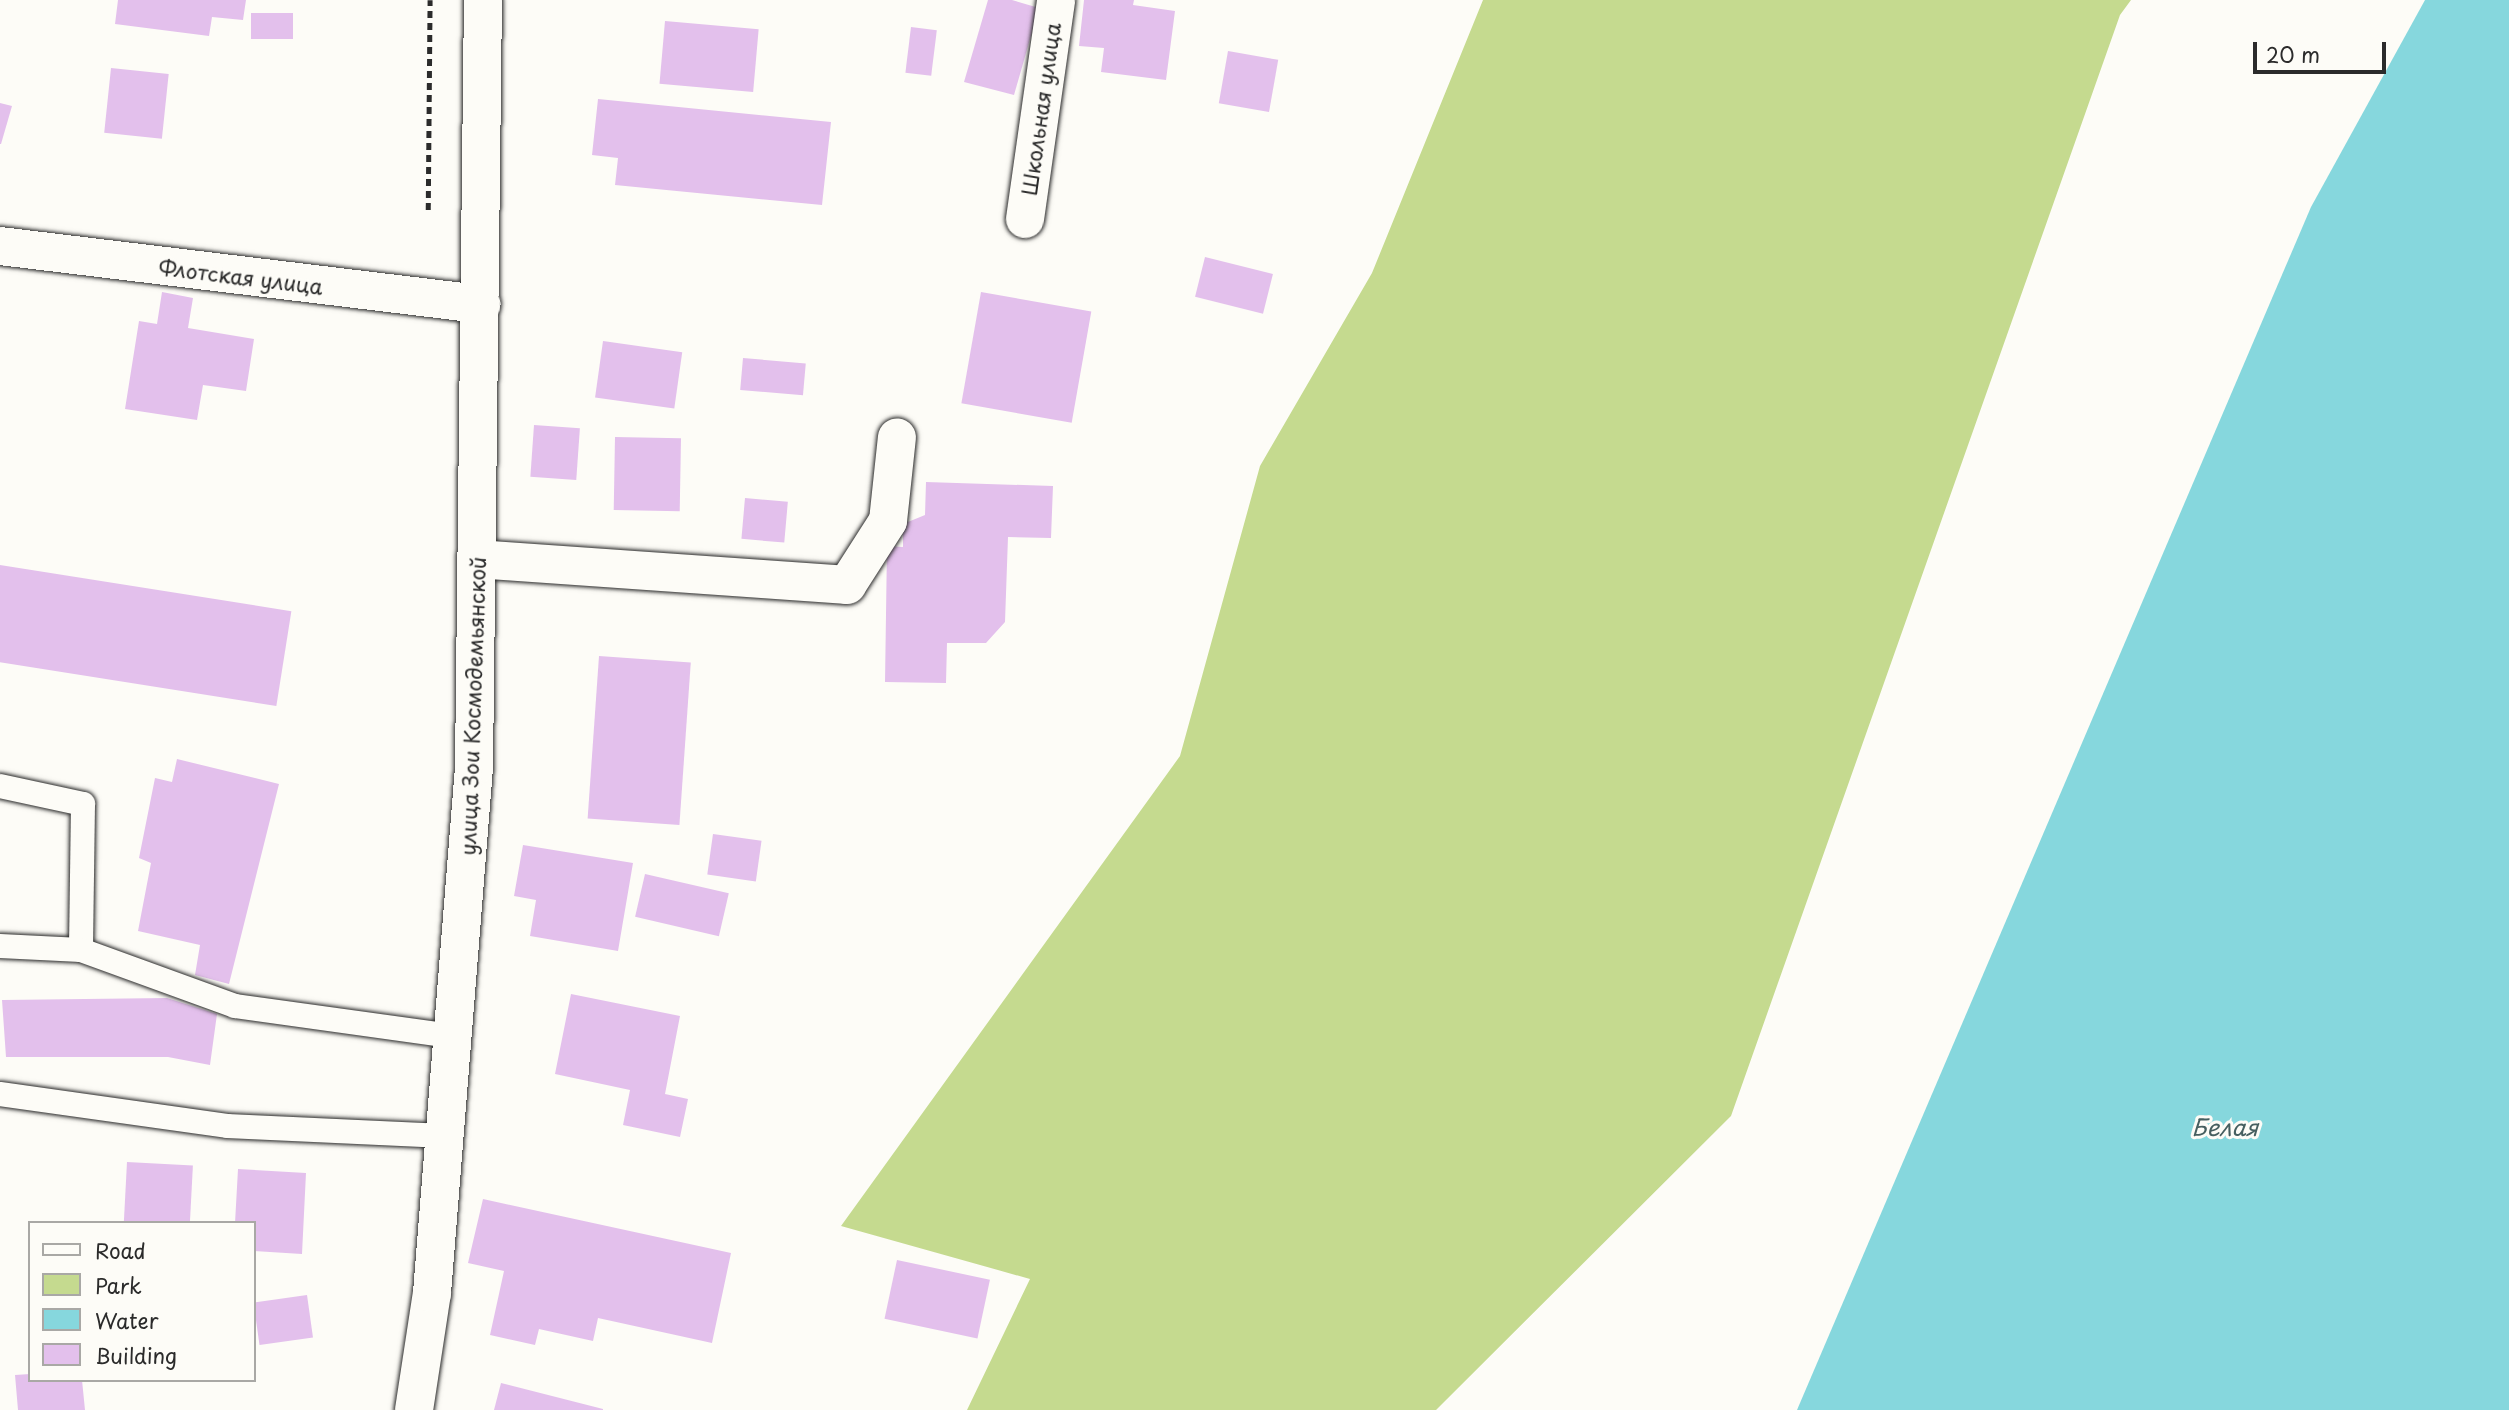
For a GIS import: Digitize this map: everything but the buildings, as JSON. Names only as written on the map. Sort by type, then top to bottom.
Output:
[{"type":"street","name":"улица Зои Космодемьянской","points":[[414,1410],[432,1293],[474,767],[482,304],[482,0]]},
{"type":"street","name":"Школьная улица","points":[[1025,219],[1056,0]]},
{"type":"street","name":"Флотская улица","points":[[0,246],[482,304]]},
{"type":"street","points":[[477,559],[847,585],[888,521],[897,437]]},
{"type":"lane","points":[[0,786],[83,804],[81,950]]},
{"type":"lane","points":[[0,946],[81,950],[235,1006],[453,1036]]},
{"type":"lane","points":[[0,1094],[227,1126],[445,1136]]},
{"type":"path","points":[[428,210],[430,0]]},
{"type":"green space","points":[[1483,0],[2131,0],[2120,15],[1731,1116],[1436,1410],[967,1410],[1030,1279],[841,1226],[1180,756],[1260,466],[1372,273]]},
{"type":"water","name":"Белая","points":[[2425,0],[2509,0],[2509,1410],[1797,1410],[2311,207]]}]
